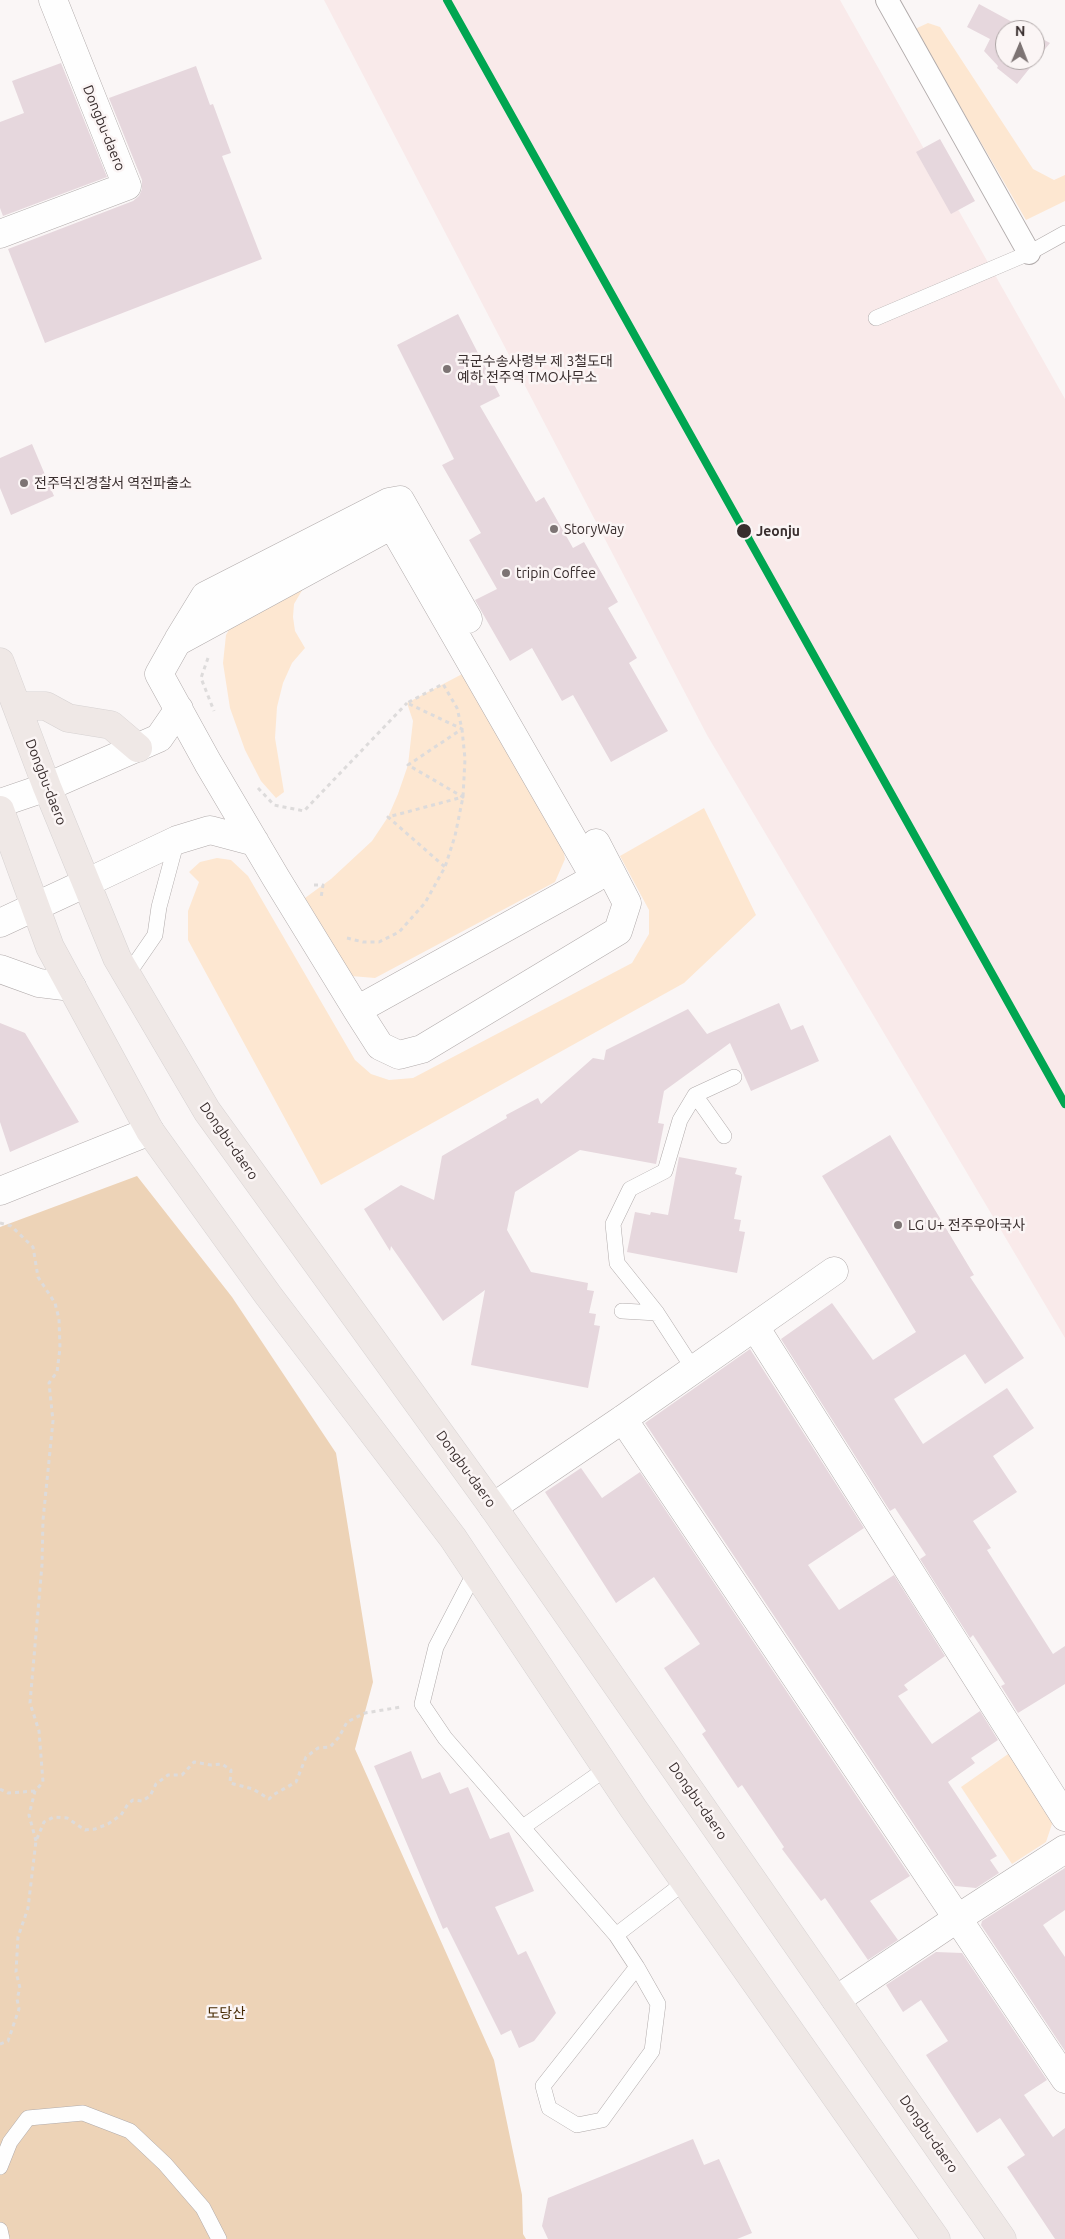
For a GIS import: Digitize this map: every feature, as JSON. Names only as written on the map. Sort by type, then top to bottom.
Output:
[{"type":"main road","name":"Dongbu-daero","points":[[0,662],[47,787],[126,977],[207,1112],[494,1507],[1002,2239]]},
{"type":"main road","points":[[18,706],[46,706],[68,718],[111,725],[138,748]]},
{"type":"main road","points":[[0,810],[50,947],[150,1131],[268,1296],[452,1538],[685,1882],[936,2239]]},
{"type":"street","points":[[887,0],[1029,253]]},
{"type":"street","name":"Dongbu-daero","points":[[0,234],[127,186],[56,1]]},
{"type":"street","points":[[400,500],[604,855],[627,903],[618,931],[422,1049],[399,1055],[380,1046],[281,886],[159,674],[177,642],[205,596],[389,502],[400,500]]},
{"type":"street","points":[[177,642],[392,525],[595,878],[357,1010]]},
{"type":"street","points":[[0,803],[47,787],[159,738],[179,709]]},
{"type":"street","points":[[0,923],[177,840],[210,830],[255,842]]},
{"type":"street","points":[[0,969],[38,983],[72,987]]},
{"type":"street","points":[[0,1191],[150,1131]]},
{"type":"street","points":[[494,1507],[834,1271]]},
{"type":"street","points":[[755,1327],[1065,1817]]},
{"type":"street","points":[[623,1419],[1065,2079]]},
{"type":"street","points":[[836,2000],[1065,1849]]},
{"type":"lane","points":[[876,318],[1029,253],[1065,233]]},
{"type":"lane","points":[[126,977],[155,935],[159,907],[177,840]]},
{"type":"lane","points":[[694,1370],[657,1313],[616,1263],[613,1224],[630,1189],[665,1171],[680,1120],[695,1095],[734,1077]]},
{"type":"lane","points":[[695,1095],[724,1136]]},
{"type":"lane","points":[[622,1310],[657,1313]]},
{"type":"lane","points":[[475,1572],[436,1647],[422,1704],[445,1738],[616,1935],[637,1967],[658,2004],[652,2051],[602,2120],[577,2125],[549,2108],[543,2086],[637,1967]]},
{"type":"lane","points":[[522,1827],[607,1768]]},
{"type":"lane","points":[[616,1935],[685,1882]]},
{"type":"lane","points":[[0,2167],[10,2142],[28,2118],[83,2114],[130,2131],[165,2164],[203,2208],[219,2239]]},
{"type":"lane","points":[[0,2230],[2,2239]]},
{"type":"path","points":[[211,650],[201,678],[214,713]]},
{"type":"path","points":[[255,785],[274,805],[304,811],[407,703],[443,684],[457,708],[462,729],[465,759],[463,797],[455,836],[445,867],[426,903],[400,932],[379,942],[363,942],[347,938],[340,933]]},
{"type":"path","points":[[407,703],[462,729]]},
{"type":"path","points":[[462,729],[408,765],[463,797]]},
{"type":"path","points":[[445,867],[388,817],[463,797]]},
{"type":"path","points":[[281,886],[323,885],[320,902]]},
{"type":"path","points":[[0,1223],[11,1226],[33,1247],[38,1277],[56,1303],[59,1319],[60,1348],[57,1372],[50,1383],[53,1421],[43,1520],[42,1565],[30,1703],[39,1731],[43,1782],[36,1791],[29,1815],[36,1841]]},
{"type":"path","points":[[0,2044],[8,2041],[20,2009],[17,1999],[20,1988],[16,1972],[18,1937],[28,1908],[36,1841],[44,1822],[54,1817],[67,1818],[86,1830],[108,1824],[121,1815],[133,1800],[142,1801],[150,1796],[156,1784],[168,1775],[182,1775],[194,1762],[211,1765],[222,1764],[231,1770],[230,1783],[253,1789],[269,1800],[273,1795],[296,1782],[306,1757],[318,1748],[330,1747],[339,1737],[347,1722],[365,1713],[422,1704]]},
{"type":"path","points":[[0,1789],[8,1792],[36,1791]]},
{"type":"shaded area","points":[[324,0],[840,0],[1065,399],[1065,1338],[707,735]]},
{"type":"shaded area","points":[[928,23],[940,27],[1033,169],[1054,180],[1065,175],[1065,201],[1026,220],[915,29]]},
{"type":"shaded area","points":[[307,582],[294,604],[293,617],[295,631],[305,648],[292,663],[283,683],[277,707],[275,738],[284,792],[276,798],[261,781],[245,750],[230,708],[223,663],[226,635],[232,624]]},
{"type":"shaded area","points":[[468,671],[562,843],[565,859],[555,882],[375,978],[351,976],[305,898],[331,879],[372,841],[388,817],[408,765],[413,721],[407,703]]},
{"type":"shaded area","points":[[704,808],[756,915],[684,983],[321,1185],[188,940],[188,911],[199,882],[189,872],[200,862],[217,858],[231,860],[248,876],[355,1060],[371,1074],[389,1080],[413,1078],[632,963],[649,934],[649,910],[620,856]]},
{"type":"shaded area","points":[[1011,1752],[1054,1818],[1046,1842],[1012,1864],[961,1787]]},
{"type":"green space","name":"도당산","points":[[137,1176],[232,1297],[336,1453],[373,1682],[355,1749],[494,2060],[522,2195],[523,2234],[526,2239],[0,2239],[0,1227]]},
{"type":"building","points":[[979,4],[1009,20],[995,20],[995,63],[984,51],[990,39],[967,27]]},
{"type":"building","points":[[1045,40],[1050,43],[1045,49]]},
{"type":"building","points":[[61,63],[107,177],[3,216],[0,208],[0,122],[24,113],[12,81]]},
{"type":"building","points":[[196,66],[210,105],[213,104],[231,153],[222,156],[262,259],[45,343],[8,249],[133,201],[139,196],[142,189],[142,180],[109,98]]},
{"type":"building","points":[[1000,70],[1028,70],[1017,84]]},
{"type":"building","points":[[940,139],[975,201],[951,214],[916,152]]},
{"type":"building","points":[[458,314],[500,396],[480,406],[536,502],[544,497],[573,548],[584,542],[618,602],[608,608],[637,658],[629,663],[668,731],[611,762],[573,695],[562,701],[532,648],[510,661],[475,600],[497,589],[469,540],[481,533],[442,465],[454,459],[397,345]]},
{"type":"building","name":"전주덕진경찰서 역전파출소","points":[[32,444],[54,496],[11,515],[0,488],[0,458]]},
{"type":"building","points":[[779,1003],[791,1030],[803,1025],[819,1061],[751,1091],[730,1043],[664,1091],[658,1123],[664,1124],[656,1164],[580,1150],[515,1192],[507,1230],[531,1272],[588,1283],[587,1290],[594,1291],[589,1313],[596,1314],[594,1325],[600,1326],[588,1388],[471,1365],[485,1290],[443,1321],[391,1246],[390,1251],[364,1209],[401,1185],[434,1200],[442,1156],[507,1118],[506,1115],[538,1098],[541,1104],[593,1058],[604,1060],[606,1050],[688,1009],[707,1034]]},
{"type":"building","points":[[0,1023],[25,1033],[79,1122],[10,1152],[0,1122]]},
{"type":"building","points":[[890,1135],[974,1275],[970,1277],[1024,1358],[985,1384],[965,1354],[894,1399],[923,1444],[1007,1388],[1034,1428],[993,1456],[1017,1492],[973,1521],[991,1548],[987,1550],[1053,1654],[1065,1646],[1065,1684],[1018,1713],[1001,1686],[1005,1684],[973,1635],[970,1638],[920,1559],[926,1555],[895,1508],[890,1511],[781,1339],[832,1303],[873,1360],[916,1332],[822,1176]]},
{"type":"building","points":[[679,1157],[737,1168],[735,1174],[742,1176],[734,1219],[741,1220],[739,1231],[745,1232],[737,1273],[627,1252],[635,1212],[650,1215],[651,1212],[668,1215]]},
{"type":"building","points":[[750,1349],[864,1528],[808,1565],[839,1610],[894,1575],[945,1656],[904,1685],[908,1690],[898,1696],[932,1744],[980,1711],[998,1740],[971,1758],[975,1763],[948,1782],[997,1856],[990,1860],[999,1873],[976,1888],[955,1886],[645,1423]]},
{"type":"building","points":[[581,1468],[602,1498],[640,1472],[910,1876],[870,1901],[898,1940],[868,1960],[825,1898],[821,1901],[782,1849],[784,1847],[742,1785],[738,1788],[702,1734],[706,1731],[664,1668],[700,1644],[654,1577],[616,1603],[545,1492]]},
{"type":"building","points":[[411,1751],[422,1779],[440,1772],[450,1794],[468,1787],[490,1839],[509,1832],[534,1891],[495,1907],[518,1955],[526,1951],[556,2013],[534,2041],[519,2048],[511,2030],[501,2035],[447,1927],[443,1929],[374,1766]]},
{"type":"building","points":[[1065,1868],[1065,1910],[1043,1925],[1065,1957],[1065,2051],[981,1925],[982,1921]]},
{"type":"building","points":[[936,1952],[962,1953],[1047,2080],[1024,2095],[1053,2137],[1065,2128],[1065,2239],[1055,2239],[1007,2167],[1025,2155],[1000,2118],[977,2133],[926,2055],[948,2041],[921,2000],[903,2012],[886,1985]]},
{"type":"building","points":[[693,2139],[704,2165],[719,2159],[752,2233],[737,2239],[548,2239],[542,2226],[548,2198]]},
{"type":"railway","points":[[751,541],[1065,1104]]},
{"type":"transit line","points":[[447,0],[1065,1104]]},
{"type":"place","name":"국군수송사령부 제 3철도대 예하 전주역 TMO사무소","points":[[447,369]]},
{"type":"place","name":"전주덕진경찰서 역전파출소","points":[[24,483]]},
{"type":"place","name":"StoryWay","points":[[554,529]]},
{"type":"place","name":"Jeonju","points":[[744,531]]},
{"type":"place","name":"tripin Coffee","points":[[506,573]]},
{"type":"place","name":"LG U+ 전주우아국사","points":[[898,1225]]}]
